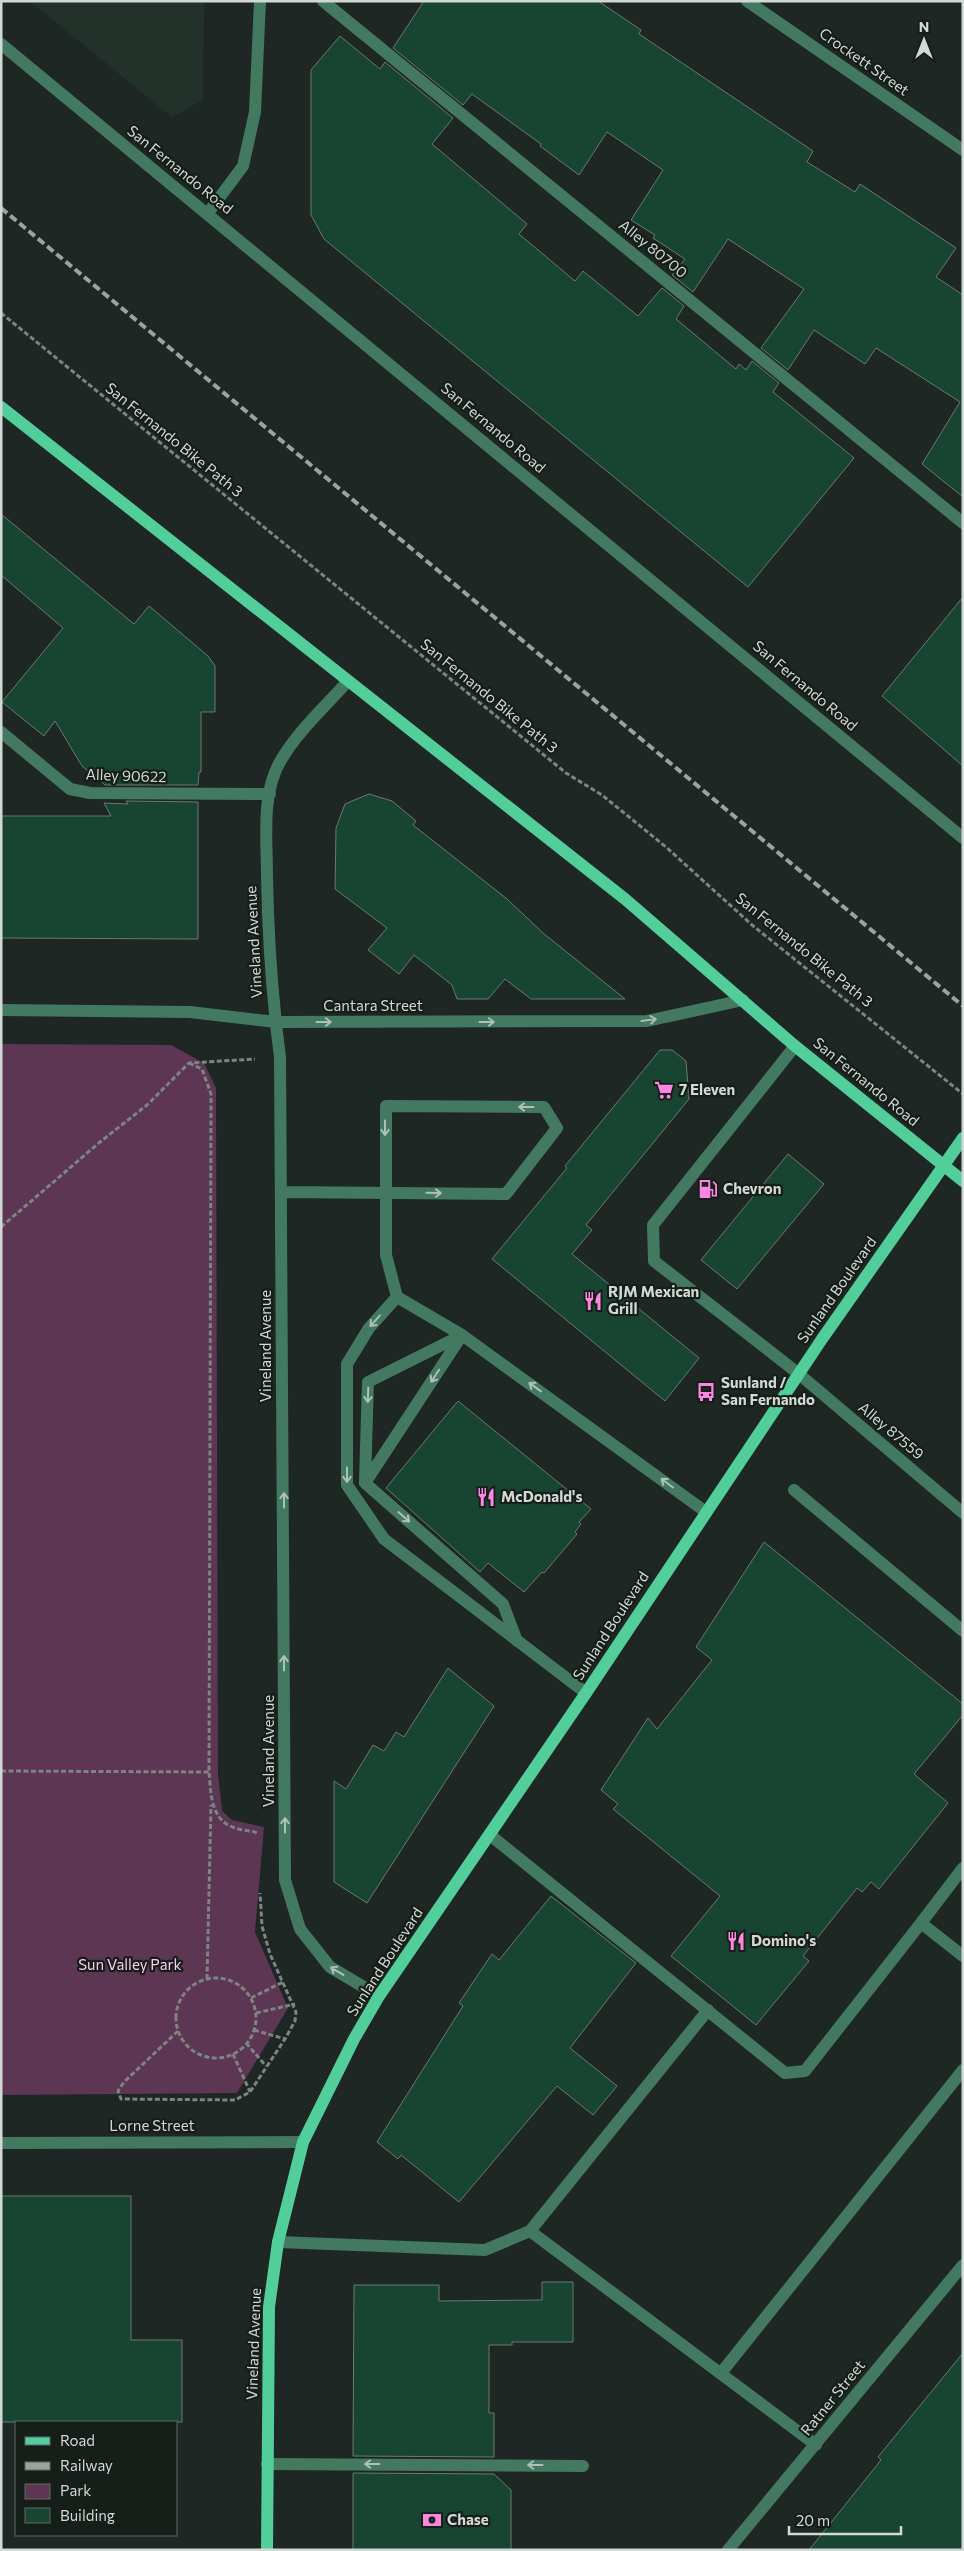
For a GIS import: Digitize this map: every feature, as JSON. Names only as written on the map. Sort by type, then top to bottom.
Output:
[{"type":"main road","name":"San Fernando Road","points":[[1,407],[347,682],[625,899],[795,1046],[963,1181]]},
{"type":"main road","name":"Sunland Boulevard","points":[[302,2142],[354,2039],[379,1996],[586,1693],[799,1374],[963,1138]]},
{"type":"main road","name":"Vineland Avenue","points":[[267,2550],[269,2307],[278,2242],[302,2142]]},
{"type":"street","points":[[208,213],[243,166],[255,112],[260,1]]},
{"type":"street","name":"Alley 80700","points":[[323,1],[963,523]]},
{"type":"street","name":"Crockett Street","points":[[747,1],[963,150]]},
{"type":"street","name":"San Fernando Road","points":[[1,44],[963,838]]},
{"type":"street","name":"Vineland Avenue","points":[[347,682],[302,732],[280,761],[270,794],[266,824],[268,950],[280,1057],[286,1880],[300,1929],[330,1967],[379,1996]]},
{"type":"street","name":"Alley 90622","points":[[1,732],[70,789],[90,793],[270,794]]},
{"type":"street","name":"Cantara Street","points":[[1,1010],[190,1012],[276,1022],[647,1021],[743,1000]]},
{"type":"street","name":"Alley 87559","points":[[795,1046],[652,1225],[654,1261],[799,1374],[963,1513]]},
{"type":"street","points":[[282,1192],[385,1192],[506,1194],[557,1128],[544,1107],[386,1106],[385,1192],[386,1255],[397,1297],[462,1335],[706,1512]]},
{"type":"street","points":[[397,1297],[369,1328],[347,1364],[347,1485],[384,1539],[586,1693]]},
{"type":"street","points":[[365,1483],[368,1382],[462,1335]]},
{"type":"street","points":[[365,1483],[462,1335]]},
{"type":"street","points":[[365,1483],[502,1604],[517,1641]]},
{"type":"street","points":[[794,1490],[963,1631]]},
{"type":"street","points":[[490,1835],[785,2073],[805,2071],[963,1868]]},
{"type":"street","points":[[921,1923],[963,1956]]},
{"type":"street","points":[[278,2242],[485,2250],[530,2231],[708,2010]]},
{"type":"street","points":[[721,2373],[963,2070]]},
{"type":"street","name":"Lorne Street","points":[[1,2144],[302,2142]]},
{"type":"street","points":[[530,2231],[816,2445]]},
{"type":"street","name":"Ratner Street","points":[[728,2550],[963,2265]]},
{"type":"street","points":[[267,2464],[584,2466]]},
{"type":"path","name":"San Fernando Bike Path 3","points":[[1,313],[559,767],[602,795],[666,847],[752,925],[963,1094]]},
{"type":"path","points":[[1,1227],[100,1142],[147,1106],[189,1063],[280,1057]]},
{"type":"path","points":[[189,1063],[202,1070],[211,1094],[209,1772],[211,1804],[207,1979]]},
{"type":"path","points":[[1,1771],[209,1772]]},
{"type":"path","points":[[211,1804],[220,1818],[228,1825],[257,1832],[260,1836]]},
{"type":"path","points":[[178,2031],[124,2082],[118,2091],[120,2099],[220,2102],[235,2100],[250,2092],[286,2039],[295,2022],[295,2004],[270,1954],[262,1926],[260,1886]]},
{"type":"path","points":[[220,1978],[232,1981],[243,1988],[251,1998],[256,2013],[254,2030],[246,2043],[233,2054],[222,2058],[209,2057],[197,2052],[186,2045],[178,2031],[178,2006],[184,1994],[194,1985],[207,1979],[220,1978]]},
{"type":"path","points":[[251,1998],[283,1982]]},
{"type":"path","points":[[256,2013],[295,2004]]},
{"type":"path","points":[[254,2030],[286,2039]]},
{"type":"path","points":[[246,2043],[266,2066]]},
{"type":"path","points":[[233,2054],[250,2092]]},
{"type":"shaded area","points":[[30,1],[204,1],[203,100],[172,117]]},
{"type":"green space","name":"Sun Valley Park","points":[[1,1044],[171,1045],[204,1063],[216,1088],[218,1774],[222,1811],[232,1820],[264,1827],[255,1932],[288,2008],[237,2093],[1,2095]]},
{"type":"building","points":[[424,1],[598,1],[641,30],[639,34],[813,151],[807,162],[855,192],[860,184],[956,248],[936,277],[963,295],[963,497],[922,464],[960,402],[876,348],[865,364],[814,330],[788,370],[761,348],[804,289],[728,239],[693,292],[672,275],[685,259],[653,238],[655,235],[631,220],[663,170],[607,132],[579,175],[540,146],[541,144],[472,94],[463,105],[393,48]]},
{"type":"building","points":[[340,36],[380,69],[385,62],[453,118],[432,144],[527,224],[519,234],[575,281],[583,271],[638,316],[662,288],[684,306],[676,319],[736,369],[739,364],[746,370],[752,361],[779,383],[773,392],[854,458],[748,587],[324,239],[311,215],[311,70]]},
{"type":"building","points":[[1,514],[134,624],[149,606],[208,656],[215,666],[215,712],[201,712],[201,772],[199,772],[198,785],[105,785],[82,766],[55,721],[44,736],[2,702],[63,628],[1,575]]},
{"type":"building","points":[[963,597],[963,766],[882,696]]},
{"type":"building","points":[[369,794],[392,801],[416,821],[413,825],[507,899],[543,933],[625,999],[531,999],[505,979],[488,999],[457,999],[452,985],[414,955],[399,974],[368,950],[387,928],[335,889],[336,828],[345,804]]},
{"type":"building","points":[[126,801],[198,802],[198,939],[1,938],[1,816],[111,816],[104,803],[128,804]]},
{"type":"building","points":[[660,1050],[672,1050],[686,1061],[689,1099],[586,1225],[592,1230],[572,1254],[699,1358],[665,1401],[492,1259]]},
{"type":"building","points":[[788,1154],[824,1184],[737,1289],[701,1260]]},
{"type":"building","name":"McDonald's","points":[[458,1401],[591,1509],[579,1522],[581,1524],[575,1532],[577,1534],[544,1573],[542,1572],[524,1592],[488,1563],[480,1572],[386,1488]]},
{"type":"building","points":[[764,1542],[963,1704],[963,1715],[914,1774],[948,1803],[879,1889],[871,1882],[862,1892],[857,1888],[803,1956],[809,1961],[756,2025],[671,1956],[720,1896],[613,1809],[618,1804],[601,1790],[648,1718],[657,1729],[712,1660],[696,1647]]},
{"type":"building","points":[[448,1668],[494,1706],[367,1903],[334,1882],[334,1781],[346,1789],[373,1745],[384,1751],[396,1732],[404,1737]]},
{"type":"building","points":[[551,1896],[636,1963],[570,2048],[617,2086],[593,2115],[557,2086],[459,2202],[401,2155],[398,2159],[377,2142],[463,2006],[459,2003],[492,1954],[499,1960]]},
{"type":"building","points":[[1,2196],[131,2196],[131,2340],[182,2340],[182,2422],[1,2422]]},
{"type":"building","points":[[542,2282],[573,2282],[573,2342],[512,2342],[512,2345],[489,2345],[489,2413],[494,2413],[494,2457],[353,2456],[354,2285],[439,2285],[439,2301],[542,2300]]},
{"type":"building","points":[[963,2353],[963,2550],[809,2550],[881,2460],[878,2457]]},
{"type":"building","name":"Chase","points":[[353,2473],[494,2474],[511,2490],[511,2550],[353,2550]]},
{"type":"railway","points":[[1,208],[963,1006]]},
{"type":"place","name":"7 Eleven","points":[[664,1090]]},
{"type":"place","name":"Chevron","points":[[708,1189]]},
{"type":"place","name":"RJM Mexican Grill","points":[[593,1301]]},
{"type":"place","name":"Sunland / San Fernando","points":[[706,1392]]},
{"type":"place","name":"McDonald's","points":[[486,1497]]},
{"type":"place","name":"Domino's","points":[[736,1941]]},
{"type":"place","name":"Chase","points":[[432,2520]]}]
